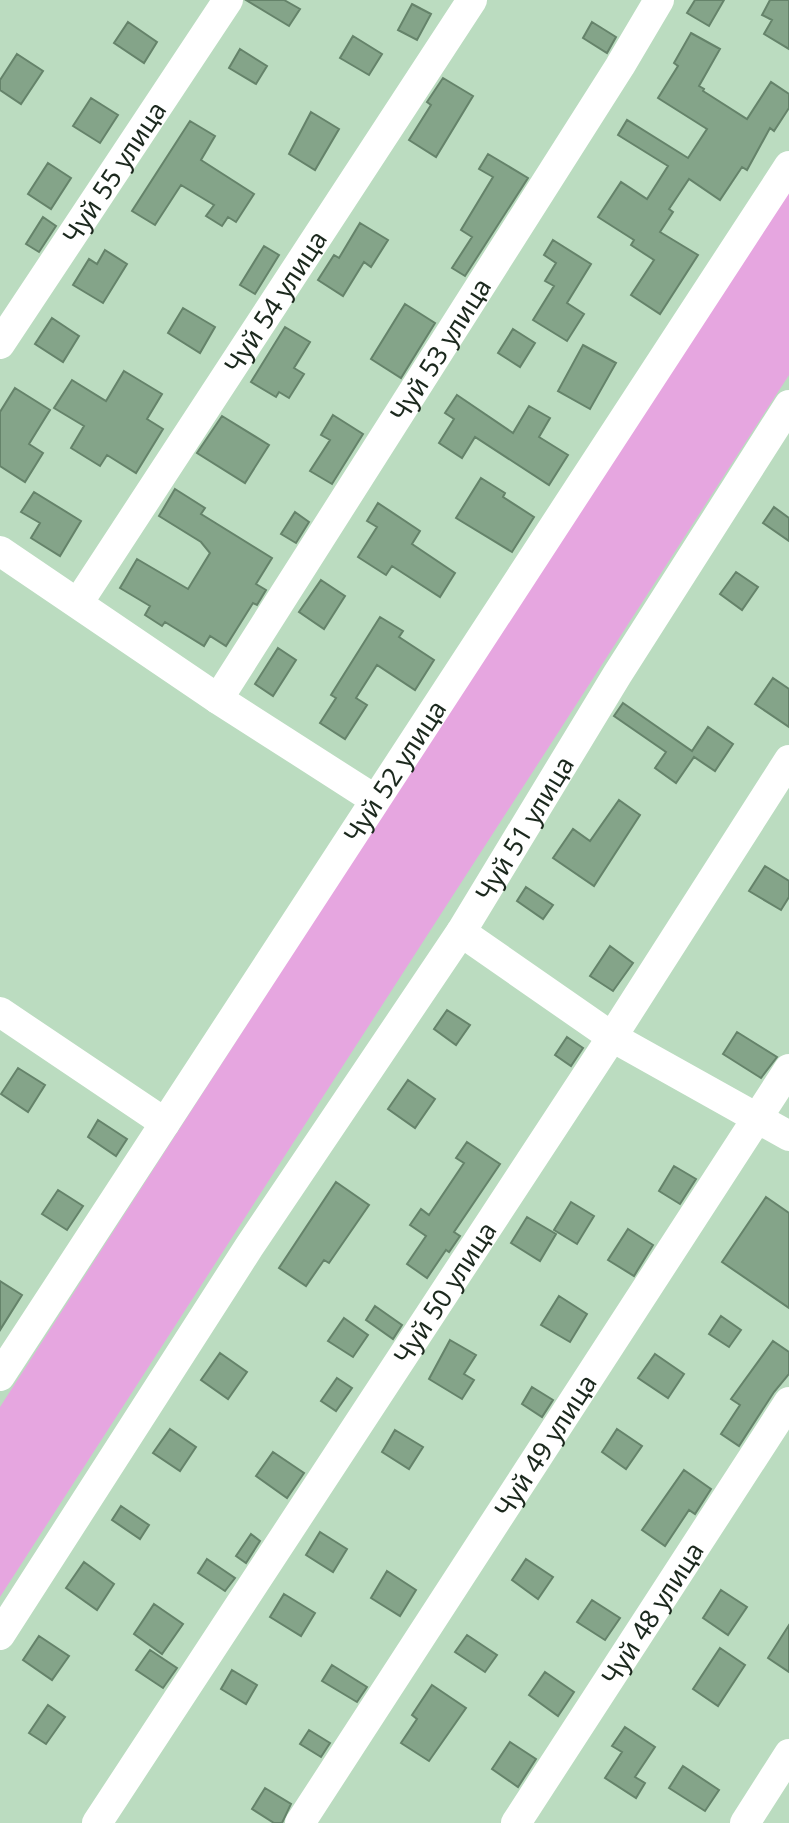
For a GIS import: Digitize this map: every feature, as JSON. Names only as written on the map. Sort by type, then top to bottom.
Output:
[{"type":"street","name":"Чуй 55 улица","points":[[0,344],[228,0]]},
{"type":"street","name":"Чуй 54 улица","points":[[78,603],[472,0]]},
{"type":"street","name":"Чуй 53 улица","points":[[218,699],[659,0]]},
{"type":"street","name":"Чуй 52 улица","points":[[0,1376],[789,166]]},
{"type":"street","name":"Чуй 51 улица","points":[[0,1635],[249,1247],[461,932],[617,675],[789,405]]},
{"type":"street","points":[[0,551],[218,699],[374,799]]},
{"type":"street","name":"Чуй 50 улица","points":[[97,1823],[612,1037],[789,760]]},
{"type":"street","points":[[461,932],[612,1037],[789,1136]]},
{"type":"street","points":[[3,1021],[165,1123]]},
{"type":"street","name":"Чуй 49 улица","points":[[300,1823],[789,1069]]},
{"type":"street","name":"Чуй 48 улица","points":[[516,1823],[789,1402]]},
{"type":"street","points":[[745,1823],[789,1754]]},
{"type":"shaded area","points":[[789,185],[789,375],[0,1597],[0,1407]]},
{"type":"building","points":[[246,0],[284,0],[300,9],[289,26]]},
{"type":"building","points":[[695,0],[724,0],[709,26],[687,13]]},
{"type":"building","points":[[770,0],[789,0],[789,49],[764,34],[772,20],[762,15]]},
{"type":"building","points":[[412,4],[431,14],[417,40],[398,30]]},
{"type":"building","points":[[128,22],[157,42],[144,63],[114,43]]},
{"type":"building","points":[[592,22],[616,37],[607,53],[583,38]]},
{"type":"building","points":[[691,33],[720,49],[699,86],[703,91],[747,119],[771,82],[789,94],[789,108],[774,131],[770,128],[747,170],[742,167],[720,200],[689,179],[669,209],[673,212],[660,232],[698,255],[660,314],[631,295],[654,260],[631,245],[634,240],[598,217],[621,182],[647,199],[668,166],[618,135],[627,120],[688,158],[707,129],[658,98],[678,66],[674,63]]},
{"type":"building","points":[[353,36],[382,54],[369,75],[340,58]]},
{"type":"building","points":[[240,49],[267,66],[256,84],[229,68]]},
{"type":"building","points":[[17,54],[43,71],[21,104],[0,90],[0,80]]},
{"type":"building","points":[[443,78],[473,96],[436,157],[409,140],[431,105],[427,102]]},
{"type":"building","points":[[91,98],[118,115],[100,143],[73,126]]},
{"type":"building","points":[[311,112],[339,129],[315,170],[289,154]]},
{"type":"building","points":[[190,121],[215,136],[201,160],[254,194],[236,222],[228,217],[222,226],[206,216],[214,205],[181,185],[155,225],[132,211]]},
{"type":"building","points":[[488,154],[528,178],[465,276],[452,268],[472,237],[461,230],[493,177],[479,169]]},
{"type":"building","points":[[48,163],[71,178],[51,209],[28,194]]},
{"type":"building","points":[[43,217],[56,226],[39,252],[26,244]]},
{"type":"building","points":[[360,223],[388,240],[371,267],[364,262],[343,296],[318,280],[334,255],[339,258]]},
{"type":"building","points":[[553,240],[591,264],[567,303],[584,314],[567,341],[533,320],[554,286],[545,281],[556,263],[544,255]]},
{"type":"building","points":[[264,246],[279,255],[255,294],[240,285]]},
{"type":"building","points":[[105,250],[127,264],[103,303],[73,285],[89,259],[97,264]]},
{"type":"building","points":[[405,304],[435,323],[401,378],[371,359]]},
{"type":"building","points":[[183,308],[215,327],[200,353],[168,333]]},
{"type":"building","points":[[52,318],[79,336],[63,362],[35,344]]},
{"type":"building","points":[[285,327],[310,342],[294,368],[304,374],[289,398],[279,392],[276,397],[251,382]]},
{"type":"building","points":[[513,329],[535,343],[520,367],[498,353]]},
{"type":"building","points":[[583,345],[616,363],[590,409],[558,391]]},
{"type":"building","points":[[124,371],[162,394],[147,419],[163,429],[136,473],[107,455],[100,466],[71,448],[84,426],[54,408],[72,380],[106,401]]},
{"type":"building","points":[[15,388],[50,410],[29,444],[43,453],[25,482],[0,466],[0,412]]},
{"type":"building","points":[[457,395],[513,433],[529,406],[550,418],[539,437],[568,455],[549,485],[475,437],[462,458],[439,443],[454,419],[445,413]]},
{"type":"building","points":[[333,415],[363,434],[332,484],[310,471],[330,440],[321,435]]},
{"type":"building","points":[[222,416],[269,445],[245,483],[197,453]]},
{"type":"building","points":[[481,478],[534,517],[512,552],[456,518]]},
{"type":"building","points":[[175,489],[205,508],[201,514],[272,558],[256,584],[266,590],[257,605],[253,603],[226,646],[210,636],[204,646],[165,622],[162,626],[145,615],[150,606],[120,588],[137,559],[188,589],[210,553],[201,542],[159,516]]},
{"type":"building","points":[[34,492],[81,521],[60,556],[31,538],[40,523],[21,512]]},
{"type":"building","points":[[378,503],[420,531],[412,544],[455,573],[440,597],[392,566],[386,575],[358,557],[377,527],[367,521]]},
{"type":"building","points":[[774,507],[789,518],[789,541],[763,523]]},
{"type":"building","points":[[295,512],[309,522],[296,543],[281,534]]},
{"type":"building","points":[[736,572],[758,587],[742,610],[720,594]]},
{"type":"building","points":[[321,580],[345,596],[324,629],[299,612]]},
{"type":"building","points":[[380,617],[403,631],[399,637],[434,660],[415,690],[377,665],[356,698],[367,705],[345,739],[320,723],[336,698],[331,695]]},
{"type":"building","points":[[278,648],[296,660],[273,696],[255,684]]},
{"type":"building","points":[[773,678],[789,689],[789,727],[755,704]]},
{"type":"building","points":[[623,703],[692,751],[708,727],[733,744],[715,771],[694,757],[676,783],[655,768],[666,752],[614,716]]},
{"type":"building","points":[[619,800],[640,815],[594,886],[553,858],[573,829],[590,841]]},
{"type":"building","points":[[765,866],[789,881],[789,897],[781,910],[749,891]]},
{"type":"building","points":[[526,887],[553,905],[543,919],[517,901]]},
{"type":"building","points":[[610,946],[633,963],[613,991],[590,976]]},
{"type":"building","points":[[447,1010],[470,1025],[456,1045],[434,1029]]},
{"type":"building","points":[[737,1032],[777,1057],[761,1078],[723,1054]]},
{"type":"building","points":[[567,1037],[583,1048],[571,1066],[555,1055]]},
{"type":"building","points":[[18,1068],[45,1085],[28,1112],[1,1094]]},
{"type":"building","points":[[408,1080],[435,1099],[415,1128],[388,1109]]},
{"type":"building","points":[[98,1120],[127,1139],[116,1156],[88,1137]]},
{"type":"building","points":[[467,1142],[500,1164],[454,1232],[460,1236],[427,1278],[407,1264],[426,1236],[410,1225],[421,1209],[429,1215],[464,1163],[456,1158]]},
{"type":"building","points":[[674,1166],[696,1179],[680,1204],[659,1191]]},
{"type":"building","points":[[336,1182],[369,1205],[329,1263],[324,1260],[306,1286],[279,1268]]},
{"type":"building","points":[[58,1190],[83,1206],[67,1230],[42,1214]]},
{"type":"building","points":[[766,1197],[789,1213],[789,1308],[722,1262]]},
{"type":"building","points":[[571,1202],[594,1216],[577,1244],[554,1230]]},
{"type":"building","points":[[527,1217],[556,1234],[540,1261],[511,1243]]},
{"type":"building","points":[[628,1229],[653,1245],[634,1276],[608,1260]]},
{"type":"building","points":[[0,1281],[22,1295],[0,1330]]},
{"type":"building","points":[[559,1296],[587,1314],[570,1342],[541,1325]]},
{"type":"building","points":[[375,1306],[402,1325],[393,1339],[366,1320]]},
{"type":"building","points":[[721,1316],[741,1330],[729,1347],[709,1334]]},
{"type":"building","points":[[344,1318],[368,1335],[353,1357],[328,1341]]},
{"type":"building","points":[[450,1340],[476,1355],[464,1374],[474,1380],[462,1399],[429,1379]]},
{"type":"building","points":[[773,1341],[789,1352],[789,1374],[739,1446],[721,1434],[740,1405],[731,1399]]},
{"type":"building","points":[[220,1353],[247,1372],[228,1399],[201,1380]]},
{"type":"building","points":[[655,1354],[684,1374],[668,1398],[638,1378]]},
{"type":"building","points":[[337,1378],[352,1388],[336,1411],[321,1401]]},
{"type":"building","points":[[532,1387],[553,1400],[542,1417],[522,1404]]},
{"type":"building","points":[[170,1429],[196,1447],[180,1471],[153,1453]]},
{"type":"building","points":[[617,1429],[642,1446],[626,1469],[602,1452]]},
{"type":"building","points":[[395,1430],[423,1447],[409,1469],[382,1452]]},
{"type":"building","points":[[273,1452],[304,1473],[287,1498],[256,1476]]},
{"type":"building","points":[[684,1470],[711,1489],[695,1514],[689,1510],[665,1546],[642,1530]]},
{"type":"building","points":[[121,1506],[149,1525],[140,1539],[112,1520]]},
{"type":"building","points":[[320,1532],[347,1549],[333,1572],[306,1555]]},
{"type":"building","points":[[251,1534],[260,1541],[246,1563],[236,1556]]},
{"type":"building","points":[[207,1559],[235,1578],[225,1591],[198,1573]]},
{"type":"building","points":[[526,1559],[553,1577],[538,1599],[512,1580]]},
{"type":"building","points":[[84,1562],[114,1584],[97,1610],[66,1588]]},
{"type":"building","points":[[387,1571],[416,1590],[400,1616],[371,1598]]},
{"type":"building","points":[[721,1590],[747,1607],[728,1635],[703,1618]]},
{"type":"building","points":[[284,1594],[315,1613],[301,1636],[270,1617]]},
{"type":"building","points":[[592,1600],[620,1618],[605,1640],[577,1622]]},
{"type":"building","points":[[154,1604],[183,1624],[162,1654],[134,1634]]},
{"type":"building","points":[[789,1625],[789,1672],[768,1658]]},
{"type":"building","points":[[467,1635],[497,1655],[485,1672],[455,1652]]},
{"type":"building","points":[[39,1636],[69,1656],[52,1680],[23,1660]]},
{"type":"building","points":[[720,1648],[745,1665],[718,1706],[693,1689]]},
{"type":"building","points":[[150,1650],[177,1668],[163,1688],[136,1670]]},
{"type":"building","points":[[332,1665],[367,1687],[357,1702],[322,1681]]},
{"type":"building","points":[[232,1670],[257,1685],[246,1704],[221,1689]]},
{"type":"building","points":[[545,1672],[574,1692],[558,1716],[529,1695]]},
{"type":"building","points":[[432,1685],[466,1708],[429,1761],[401,1743],[417,1719],[412,1715]]},
{"type":"building","points":[[48,1705],[65,1717],[46,1744],[29,1733]]},
{"type":"building","points":[[625,1727],[655,1747],[635,1777],[645,1783],[636,1798],[605,1778],[622,1752],[612,1746]]},
{"type":"building","points":[[309,1730],[330,1743],[321,1757],[300,1744]]},
{"type":"building","points":[[510,1742],[536,1759],[518,1787],[492,1769]]},
{"type":"building","points":[[683,1766],[719,1790],[705,1811],[669,1788]]},
{"type":"building","points":[[265,1788],[291,1804],[282,1823],[274,1823],[252,1809]]}]
